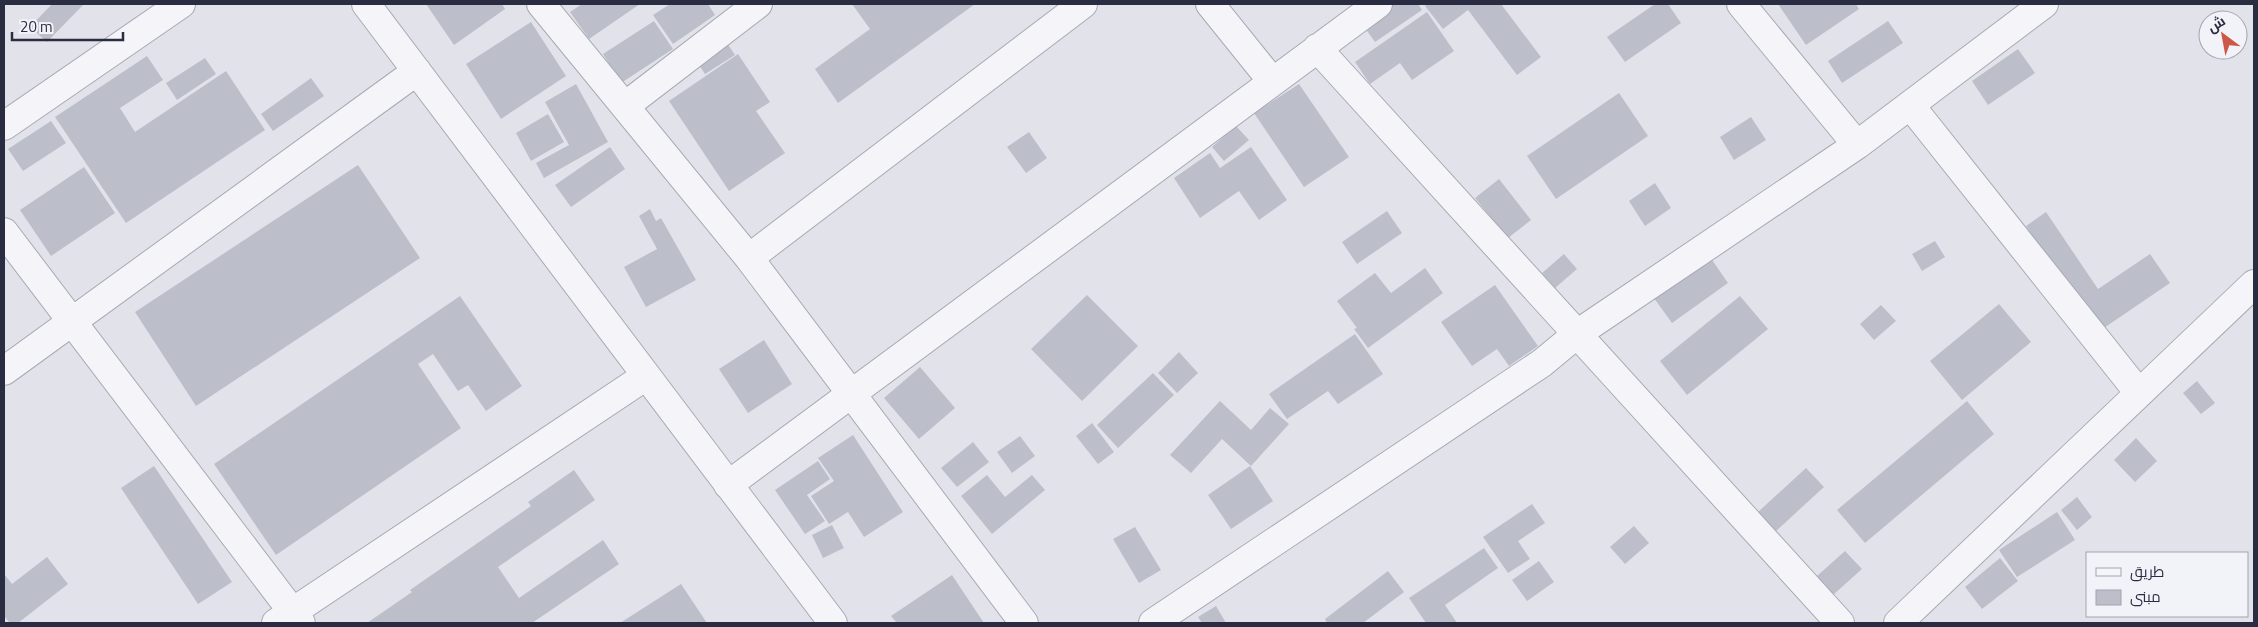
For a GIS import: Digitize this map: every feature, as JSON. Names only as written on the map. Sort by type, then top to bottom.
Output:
[{"type":"street","points":[[4,126],[181,4]]},
{"type":"street","points":[[366,4],[833,623]]},
{"type":"street","points":[[541,4],[748,258],[1024,623]]},
{"type":"street","points":[[625,106],[758,4]]},
{"type":"street","points":[[748,258],[1083,4]]},
{"type":"street","points":[[1210,4],[1272,81]]},
{"type":"street","points":[[728,485],[1378,4]]},
{"type":"street","points":[[1741,4],[1857,145]]},
{"type":"street","points":[[1153,623],[1534,368],[1577,334],[1857,145],[2044,4]]},
{"type":"street","points":[[1317,48],[1840,623]]},
{"type":"street","points":[[4,371],[417,71]]},
{"type":"street","points":[[1910,105],[2139,393]]},
{"type":"street","points":[[4,232],[290,620],[646,376]]},
{"type":"street","points":[[1898,623],[2254,284]]},
{"type":"building","points":[[52,4],[84,4],[47,42],[30,27]]},
{"type":"building","points":[[426,4],[502,4],[505,9],[454,45]]},
{"type":"building","points":[[582,4],[640,4],[589,39],[570,12]]},
{"type":"building","points":[[670,4],[708,4],[715,15],[673,44],[653,15]]},
{"type":"building","points":[[852,4],[975,4],[838,103],[815,69],[870,29]]},
{"type":"building","points":[[1385,4],[1418,4],[1422,10],[1375,42],[1360,21]]},
{"type":"building","points":[[1428,4],[1501,4],[1541,57],[1517,75],[1468,10],[1443,29],[1425,6]]},
{"type":"building","points":[[1655,4],[1668,4],[1681,23],[1625,62],[1607,37]]},
{"type":"building","points":[[1778,4],[1856,4],[1859,9],[1806,45]]},
{"type":"building","points":[[1427,12],[1454,51],[1412,80],[1400,63],[1370,84],[1355,62]]},
{"type":"building","points":[[654,21],[673,49],[621,83],[603,54]]},
{"type":"building","points":[[1888,21],[1903,43],[1842,83],[1828,61]]},
{"type":"building","points":[[531,22],[566,76],[501,119],[466,64]]},
{"type":"building","points":[[727,43],[735,55],[705,74],[697,62]]},
{"type":"building","points":[[2018,49],[2035,73],[1988,105],[1972,81]]},
{"type":"building","points":[[738,54],[770,102],[756,111],[785,153],[729,191],[669,101]]},
{"type":"building","points":[[147,56],[163,80],[120,108],[135,132],[226,71],[265,130],[126,223],[55,117]]},
{"type":"building","points":[[205,58],[216,74],[177,100],[166,83]]},
{"type":"building","points":[[311,78],[324,96],[273,131],[261,114]]},
{"type":"building","points":[[576,84],[608,142],[544,178],[536,163],[569,145],[545,102]]},
{"type":"building","points":[[1299,84],[1349,157],[1304,187],[1254,113]]},
{"type":"building","points":[[1619,93],[1648,136],[1556,199],[1527,156]]},
{"type":"building","points":[[548,114],[564,142],[531,161],[516,133]]},
{"type":"building","points":[[1751,117],[1766,140],[1734,160],[1720,137]]},
{"type":"building","points":[[51,121],[66,143],[23,171],[8,149]]},
{"type":"building","points":[[1236,126],[1249,140],[1224,161],[1212,147]]},
{"type":"building","points":[[1029,132],[1047,158],[1026,173],[1007,147]]},
{"type":"building","points":[[610,147],[625,169],[571,207],[555,185]]},
{"type":"building","points":[[1251,147],[1287,200],[1259,220],[1239,191],[1200,218],[1174,178],[1210,153],[1220,168]]},
{"type":"building","points":[[358,165],[420,258],[196,406],[135,312]]},
{"type":"building","points":[[84,167],[115,213],[51,256],[20,210]]},
{"type":"building","points":[[1499,179],[1531,220],[1508,238],[1475,198]]},
{"type":"building","points":[[1655,183],[1671,208],[1645,226],[1629,201]]},
{"type":"building","points":[[650,209],[656,221],[661,218],[696,280],[646,307],[624,267],[657,249],[639,216]]},
{"type":"building","points":[[1387,211],[1402,233],[1357,264],[1342,242]]},
{"type":"building","points":[[2046,212],[2098,289],[2150,254],[2170,283],[2098,332],[2026,226]]},
{"type":"building","points":[[1935,241],[1945,257],[1922,271],[1912,254]]},
{"type":"building","points":[[1564,254],[1577,269],[1555,288],[1542,273]]},
{"type":"building","points":[[1708,254],[1728,283],[1672,323],[1651,294]]},
{"type":"building","points":[[1425,268],[1443,293],[1368,348],[1354,329],[1357,328],[1337,301],[1375,273],[1391,293]]},
{"type":"building","points":[[1495,285],[1538,346],[1509,366],[1497,349],[1472,366],[1441,322]]},
{"type":"building","points":[[1087,295],[1138,346],[1082,401],[1031,349]]},
{"type":"building","points":[[460,296],[522,386],[486,411],[468,385],[458,391],[433,354],[418,364],[461,428],[276,555],[214,464]]},
{"type":"building","points":[[1740,296],[1768,329],[1687,395],[1660,361]]},
{"type":"building","points":[[1999,304],[2031,342],[1962,400],[1930,361]]},
{"type":"building","points":[[1881,305],[1896,321],[1874,340],[1860,324]]},
{"type":"building","points":[[1355,334],[1383,374],[1338,404],[1328,391],[1287,419],[1269,394]]},
{"type":"building","points":[[764,340],[792,384],[748,413],[719,369]]},
{"type":"building","points":[[1179,352],[1198,373],[1177,393],[1158,373]]},
{"type":"building","points":[[920,367],[955,408],[919,439],[884,398]]},
{"type":"building","points":[[1153,373],[1174,395],[1118,448],[1097,425]]},
{"type":"building","points":[[2197,381],[2215,403],[2201,414],[2183,393]]},
{"type":"building","points":[[1220,401],[1251,430],[1270,408],[1289,424],[1251,466],[1222,439],[1191,473],[1170,455]]},
{"type":"building","points":[[1967,401],[1994,434],[1865,543],[1837,510]]},
{"type":"building","points":[[1092,423],[1114,452],[1098,464],[1076,436]]},
{"type":"building","points":[[853,435],[903,512],[864,537],[848,512],[829,524],[811,496],[834,481],[818,458]]},
{"type":"building","points":[[1020,436],[1035,456],[1012,473],[997,452]]},
{"type":"building","points":[[2136,438],[2157,461],[2135,482],[2114,460]]},
{"type":"building","points":[[973,442],[989,462],[957,487],[941,468]]},
{"type":"building","points":[[818,461],[830,479],[807,495],[825,521],[805,534],[775,490]]},
{"type":"building","points":[[154,466],[232,582],[198,604],[121,488]]},
{"type":"building","points":[[1250,466],[1273,501],[1231,529],[1208,495]]},
{"type":"building","points":[[1806,468],[1824,487],[1776,531],[1758,512]]},
{"type":"building","points":[[574,470],[595,500],[498,567],[519,598],[603,540],[619,564],[532,623],[367,623],[412,592],[410,590],[531,506],[528,502]]},
{"type":"building","points":[[987,475],[1005,497],[1032,475],[1045,490],[992,534],[961,496]]},
{"type":"building","points":[[2077,497],[2092,517],[2077,530],[2061,510]]},
{"type":"building","points":[[1532,504],[1545,523],[1518,541],[1530,559],[1508,573],[1483,537]]},
{"type":"building","points":[[2057,512],[2075,540],[2017,577],[1999,550]]},
{"type":"building","points":[[832,525],[844,548],[823,558],[812,535]]},
{"type":"building","points":[[1634,526],[1649,543],[1625,564],[1610,547]]},
{"type":"building","points":[[1135,527],[1161,570],[1139,583],[1113,539]]},
{"type":"building","points":[[1484,548],[1498,568],[1445,605],[1457,623],[1426,623],[1409,598]]},
{"type":"building","points":[[1845,551],[1862,569],[1833,595],[1817,576]]},
{"type":"building","points":[[47,557],[68,584],[18,623],[10,623],[4,616],[4,576],[12,584]]},
{"type":"building","points":[[2000,558],[2018,581],[1982,609],[1965,587]]},
{"type":"building","points":[[1539,561],[1554,582],[1527,601],[1512,580]]},
{"type":"building","points":[[1388,571],[1404,592],[1363,623],[1327,623],[1325,619]]},
{"type":"building","points":[[952,575],[984,623],[897,623],[891,616]]},
{"type":"building","points":[[681,584],[707,623],[620,623]]},
{"type":"building","points":[[1216,606],[1226,623],[1202,623],[1198,617]]}]
